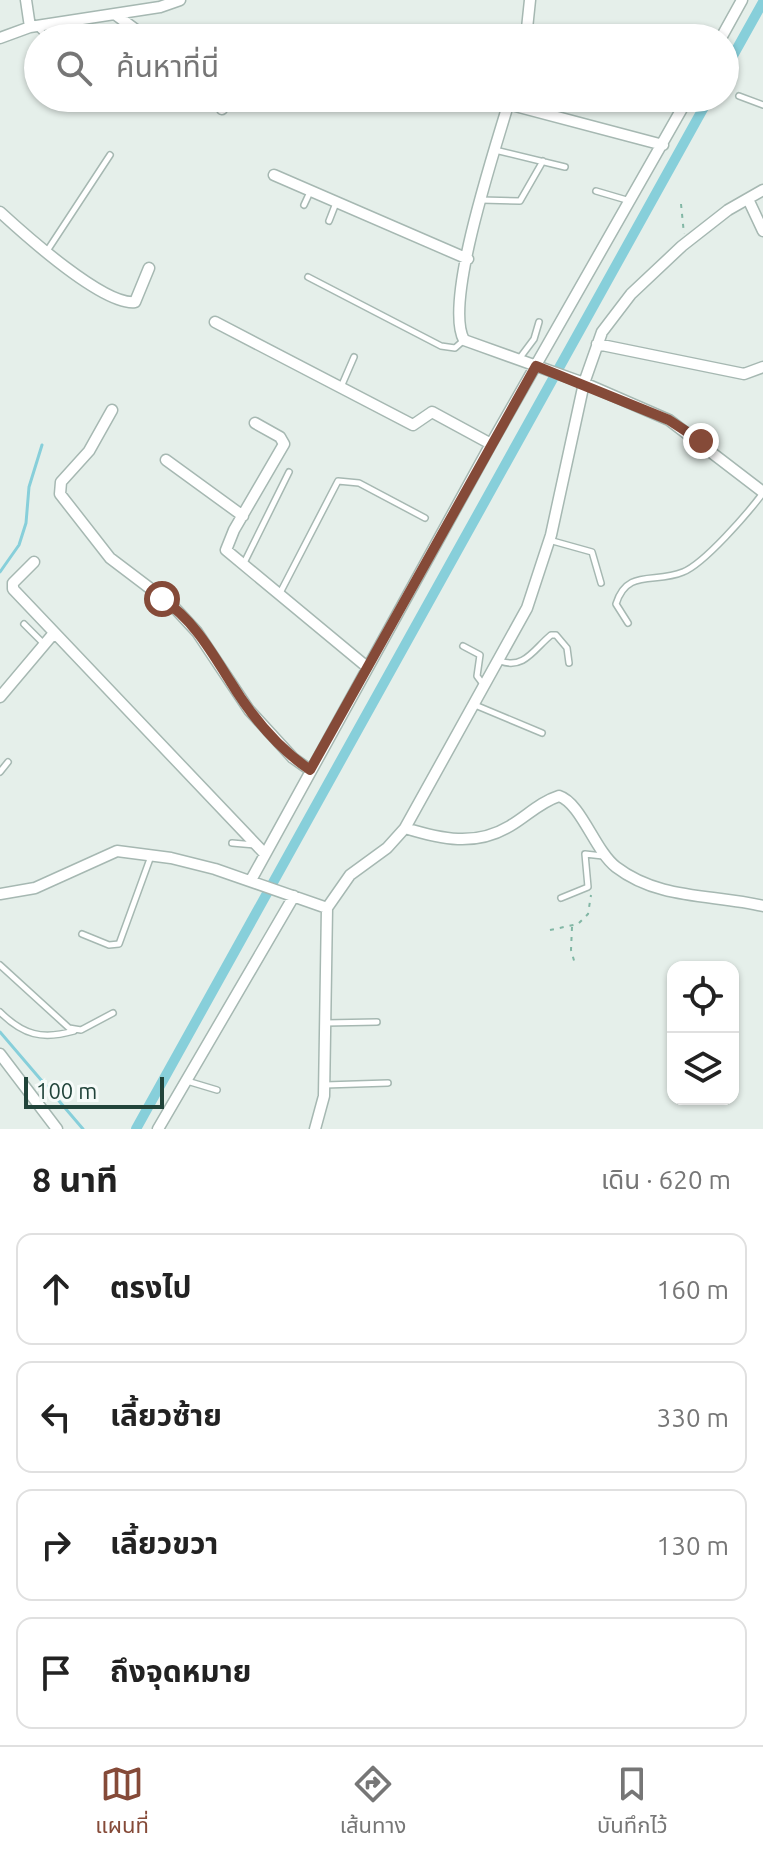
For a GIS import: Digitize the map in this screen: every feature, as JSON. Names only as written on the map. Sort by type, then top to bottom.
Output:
[{"type":"street","points":[[26,0],[32,24]]},
{"type":"street","points":[[48,24],[116,15],[180,0]]},
{"type":"street","points":[[527,24],[530,0]]},
{"type":"street","points":[[729,24],[742,0]]},
{"type":"street","points":[[116,15],[128,24]]},
{"type":"street","points":[[0,38],[24,29]]},
{"type":"street","points":[[506,112],[481,200],[459,303],[459,331],[464,340],[584,383],[669,420],[763,492]]},
{"type":"street","points":[[548,112],[663,145]]},
{"type":"street","points":[[256,882],[265,854],[310,770],[681,112]]},
{"type":"street","points":[[274,175],[468,259]]},
{"type":"street","points":[[315,1129],[324,1085],[327,908],[350,875],[387,848],[405,828],[486,687],[527,608],[549,540],[584,383],[602,332],[631,294],[688,241],[763,190]]},
{"type":"street","points":[[748,199],[763,231]]},
{"type":"street","points":[[0,212],[78,276],[130,303],[138,299],[149,268]]},
{"type":"street","points":[[215,322],[413,425],[432,412],[491,444]]},
{"type":"street","points":[[597,344],[744,374],[763,367]]},
{"type":"street","points":[[112,410],[89,451],[61,482],[60,494],[110,558],[172,605],[197,632],[249,710],[293,758],[310,770]]},
{"type":"street","points":[[255,423],[280,437],[284,444],[226,546],[229,555],[367,667]]},
{"type":"street","points":[[166,460],[243,516]]},
{"type":"street","points":[[34,562],[13,583],[13,589],[265,854]]},
{"type":"street","points":[[0,697],[54,633]]},
{"type":"street","points":[[405,828],[450,840],[478,838],[510,826],[547,799],[559,796],[569,803],[604,856],[616,867],[657,889],[763,906]]},
{"type":"street","points":[[1,896],[35,888],[117,851],[152,855],[256,882],[327,908]]},
{"type":"street","points":[[158,1129],[290,895]]},
{"type":"street","points":[[2,1062],[57,1129]]},
{"type":"lane","points":[[739,96],[763,105]]},
{"type":"lane","points":[[495,150],[565,167]]},
{"type":"lane","points":[[46,252],[110,155]]},
{"type":"lane","points":[[481,200],[520,201],[526,197],[543,161]]},
{"type":"lane","points":[[304,205],[311,191]]},
{"type":"lane","points":[[596,191],[631,201]]},
{"type":"lane","points":[[329,221],[337,202]]},
{"type":"lane","points":[[308,277],[441,346],[455,348],[464,340]]},
{"type":"lane","points":[[518,360],[534,339],[539,322]]},
{"type":"lane","points":[[341,387],[354,357]]},
{"type":"lane","points":[[242,566],[289,472]]},
{"type":"lane","points":[[280,594],[338,481],[359,483],[425,518]]},
{"type":"lane","points":[[628,623],[616,604],[626,584],[635,578],[669,576],[690,568],[740,522],[763,492]]},
{"type":"lane","points":[[549,540],[592,552],[601,583]]},
{"type":"lane","points":[[24,624],[44,644]]},
{"type":"lane","points":[[500,661],[510,665],[525,660],[544,640],[556,635],[567,648],[569,663]]},
{"type":"lane","points":[[463,646],[480,655],[477,676],[486,687]]},
{"type":"lane","points":[[475,705],[542,733]]},
{"type":"lane","points":[[0,772],[8,762]]},
{"type":"lane","points":[[232,843],[256,845]]},
{"type":"lane","points":[[561,898],[588,887],[585,854],[604,856]]},
{"type":"lane","points":[[82,934],[109,945],[119,944],[152,855]]},
{"type":"lane","points":[[0,965],[75,1031]]},
{"type":"lane","points":[[0,1012],[23,1032],[57,1036],[113,1013]]},
{"type":"lane","points":[[325,1023],[377,1022]]},
{"type":"lane","points":[[186,1081],[217,1090]]},
{"type":"lane","points":[[324,1085],[388,1083]]},
{"type":"path","points":[[681,204],[680,221],[688,241]]},
{"type":"path","points":[[550,930],[572,926],[588,914],[591,905],[588,887]]},
{"type":"path","points":[[572,926],[571,950],[575,964]]},
{"type":"waterway","points":[[739,45],[763,2]]},
{"type":"waterway","points":[[136,1129],[701,112]]},
{"type":"waterway","points":[[0,572],[19,545],[26,523],[29,487],[42,445]]},
{"type":"waterway","points":[[0,1032],[83,1129]]},
{"type":"route","points":[[162,599],[172,605],[207,643],[249,710],[293,758],[310,770],[536,366],[669,420],[701,441]]}]
